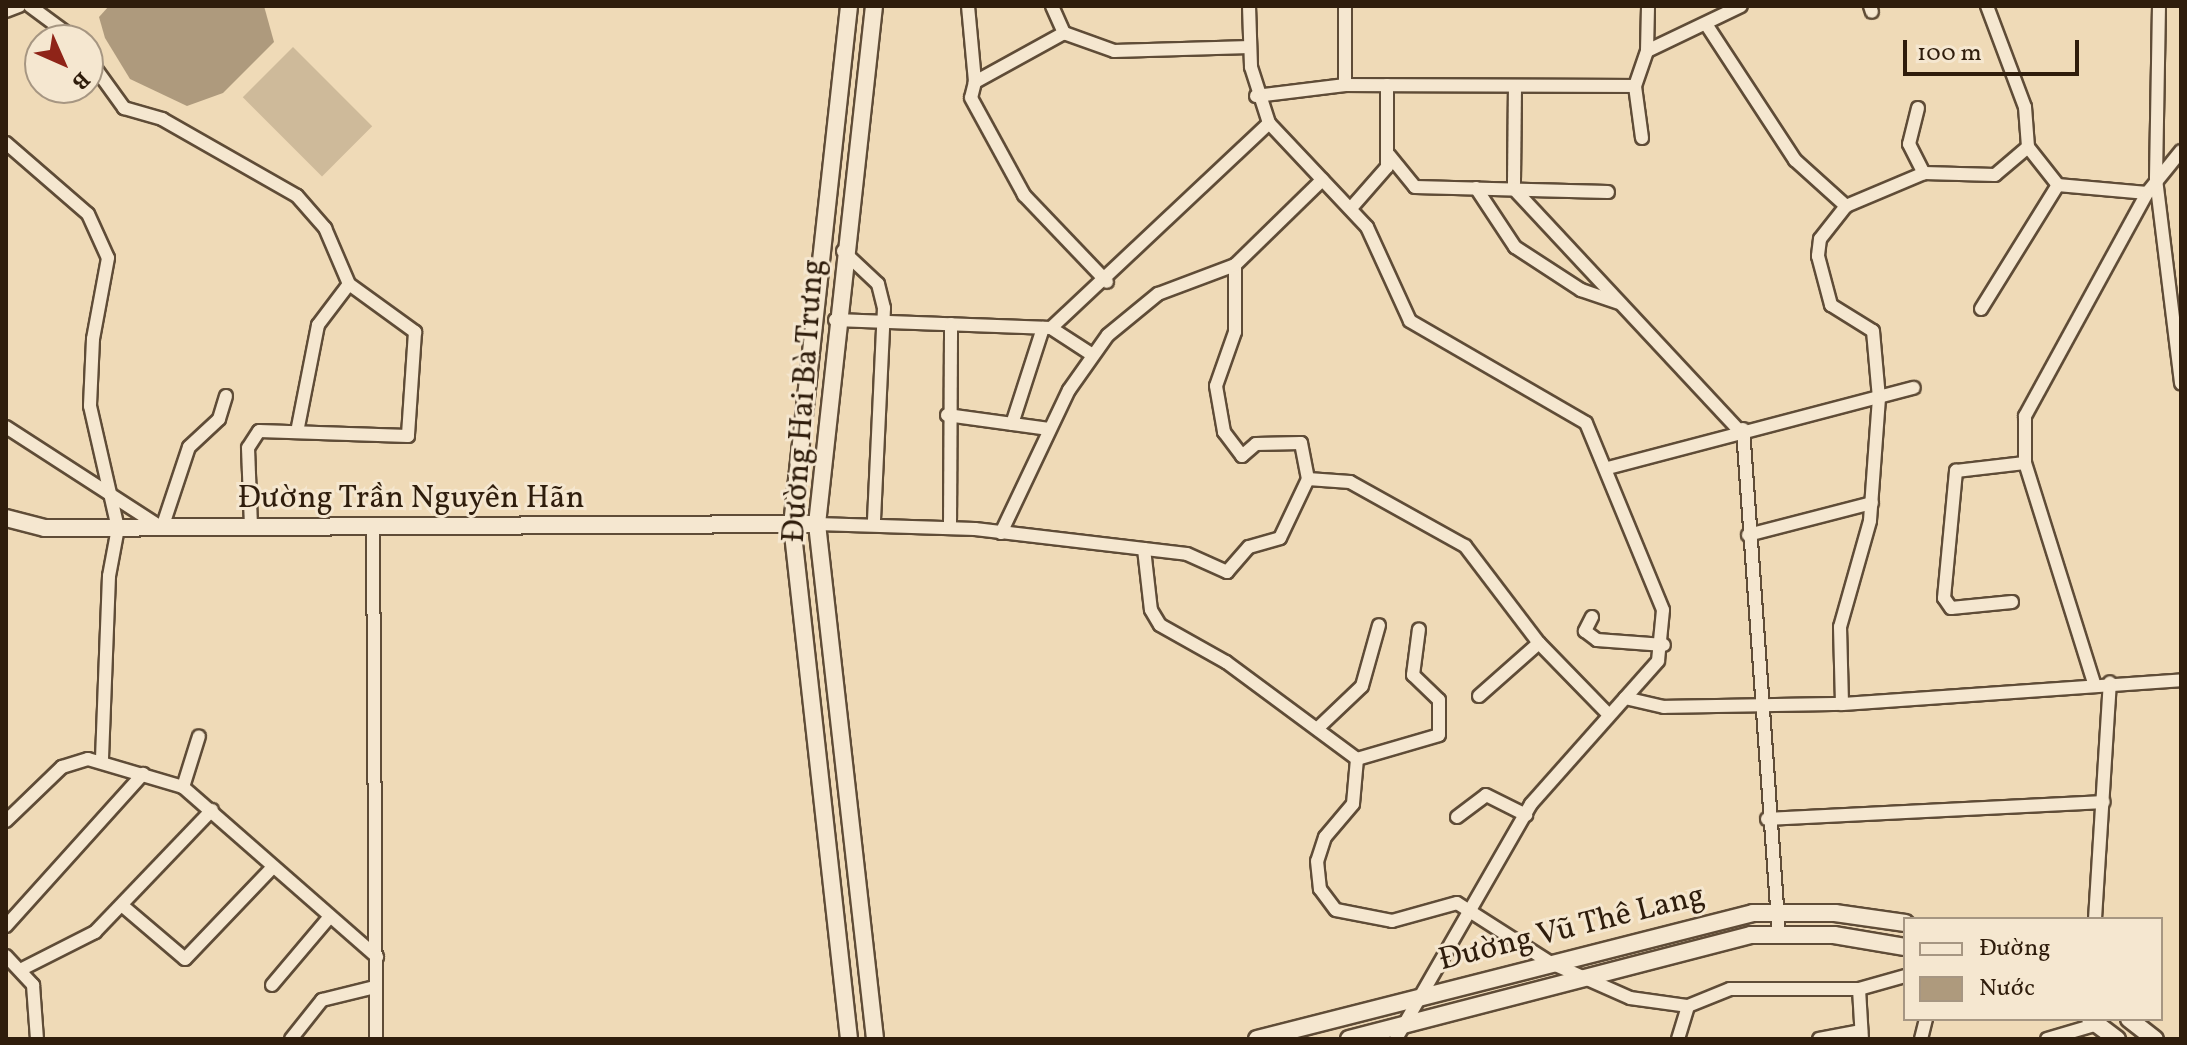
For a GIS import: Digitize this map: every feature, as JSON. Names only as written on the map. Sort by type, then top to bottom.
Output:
[{"type":"street","points":[[6,11],[19,6]]},
{"type":"street","points":[[30,6],[54,24]]},
{"type":"street","name":"Đường Hai Bà Trưng","points":[[849,6],[792,525],[849,1039]]},
{"type":"street","name":"Đường Hai Bà Trưng","points":[[874,6],[835,320],[817,524],[875,1039]]},
{"type":"street","points":[[968,6],[975,82],[971,98],[1024,195],[1107,282]]},
{"type":"street","points":[[1052,6],[1064,33],[1114,51],[1250,47]]},
{"type":"street","points":[[1249,6],[1256,96],[1269,123],[1352,207],[1410,321],[1574,413],[1608,468],[1663,610],[1664,645],[1625,698],[1526,815],[1476,910],[1401,1032]]},
{"type":"street","points":[[1345,6],[1345,85]]},
{"type":"street","points":[[1642,138],[1635,86],[1647,51],[1648,6]]},
{"type":"street","points":[[1647,51],[1741,6]]},
{"type":"street","points":[[1987,6],[2025,107],[2028,147],[2058,185],[2147,193]]},
{"type":"street","points":[[2159,6],[2156,179],[2181,383]]},
{"type":"street","points":[[1706,24],[1795,160],[1846,206]]},
{"type":"street","points":[[975,82],[1064,33]]},
{"type":"street","points":[[104,80],[124,108],[162,119],[297,196],[325,228],[349,284],[415,332],[408,436],[297,432],[251,437],[251,527]]},
{"type":"street","points":[[1256,96],[1345,85],[1635,86]]},
{"type":"street","points":[[1352,207],[1382,176],[1389,155],[1387,85]]},
{"type":"street","points":[[1515,86],[1514,189],[1741,429],[1767,819],[1779,935]]},
{"type":"street","points":[[1918,108],[1909,144],[1924,173]]},
{"type":"street","points":[[1012,424],[1047,328],[1107,282],[1269,123]]},
{"type":"street","points":[[6,143],[88,214],[108,258],[93,339],[90,406],[118,528],[109,576],[102,762]]},
{"type":"street","points":[[1842,704],[1845,590],[1872,503],[1879,398],[1873,331],[1831,305],[1818,256],[1820,239],[1846,206],[1924,173],[1995,175],[2028,147]]},
{"type":"street","points":[[1389,155],[1408,185],[1608,192]]},
{"type":"street","points":[[2094,683],[2025,463],[2029,398],[2147,193],[2178,157]]},
{"type":"street","points":[[1001,533],[1049,429],[1091,354],[1158,294],[1235,265],[1322,180]]},
{"type":"street","points":[[1981,309],[2058,185]]},
{"type":"street","points":[[1476,188],[1515,247],[1581,290],[1622,305]]},
{"type":"street","points":[[843,251],[878,284],[882,325],[874,524]]},
{"type":"street","points":[[817,524],[950,526],[1144,549],[1233,571],[1249,547],[1280,538],[1308,479],[1301,443],[1256,444],[1242,456],[1224,432],[1216,386],[1235,332],[1235,265]]},
{"type":"street","points":[[297,432],[318,325],[349,284]]},
{"type":"street","points":[[835,320],[882,325],[1047,328],[1091,354]]},
{"type":"street","points":[[950,526],[947,415],[951,324]]},
{"type":"street","points":[[1608,468],[1741,429],[1914,388]]},
{"type":"street","points":[[6,427],[108,489],[162,528],[189,447],[219,419],[226,396]]},
{"type":"street","points":[[947,415],[1049,429]]},
{"type":"street","points":[[2012,602],[1951,608],[1945,582],[1956,471],[2025,463]]},
{"type":"street","points":[[1308,479],[1350,482],[1465,546],[1539,643],[1609,715]]},
{"type":"street","points":[[1748,535],[1872,503]]},
{"type":"street","name":"Đường Trần Nguyên Hãn","points":[[6,518],[45,528],[817,524]]},
{"type":"street","points":[[373,527],[376,1039]]},
{"type":"street","points":[[1144,549],[1151,610],[1160,625],[1319,727],[1357,759]]},
{"type":"street","points":[[1592,617],[1585,631],[1597,640],[1664,645]]},
{"type":"street","points":[[1319,727],[1362,686],[1379,625]]},
{"type":"street","points":[[1357,759],[1439,735],[1439,700],[1413,675],[1419,629]]},
{"type":"street","points":[[1479,696],[1539,643]]},
{"type":"street","points":[[1625,698],[1664,707],[1842,704],[2094,683],[2181,680]]},
{"type":"street","points":[[2095,917],[2110,682]]},
{"type":"street","points":[[183,787],[199,736]]},
{"type":"street","points":[[1357,759],[1353,804],[1325,837],[1317,861],[1320,889],[1336,910],[1392,921],[1448,903],[1476,910],[1551,963],[1582,979],[1630,998],[1688,1006],[1730,989],[1859,989],[1903,977]]},
{"type":"street","points":[[6,821],[62,767],[102,762],[183,787],[212,810],[327,920],[377,957]]},
{"type":"street","points":[[6,926],[143,774]]},
{"type":"street","points":[[1457,817],[1486,795],[1526,815]]},
{"type":"street","points":[[1767,819],[2104,802]]},
{"type":"street","points":[[24,968],[78,943],[124,907],[212,810]]},
{"type":"street","points":[[124,907],[185,959],[271,869]]},
{"type":"street","name":"Đường Vũ Thê Lang","points":[[1257,1039],[1551,963],[1777,912],[1903,923]]},
{"type":"street","points":[[272,985],[327,920]]},
{"type":"street","name":"Đường Vũ Thê Lang","points":[[1349,1039],[1401,1032],[1582,979],[1751,935],[1903,947]]},
{"type":"street","points":[[6,956],[24,968],[36,996],[37,1039]]},
{"type":"street","points":[[291,1039],[322,1000],[375,987]]},
{"type":"street","points":[[1819,1039],[1862,1035],[1859,989]]},
{"type":"street","points":[[1678,1039],[1688,1006]]},
{"type":"street","points":[[2132,1021],[2155,1039]]},
{"type":"street","points":[[2047,1039],[2094,1022],[2117,1039]]},
{"type":"shaded area","points":[[293,47],[372,126],[322,176],[243,97]]},
{"type":"water","points":[[109,6],[264,6],[274,42],[223,93],[187,106],[130,79],[105,38],[104,24],[101,24],[99,17]]}]
